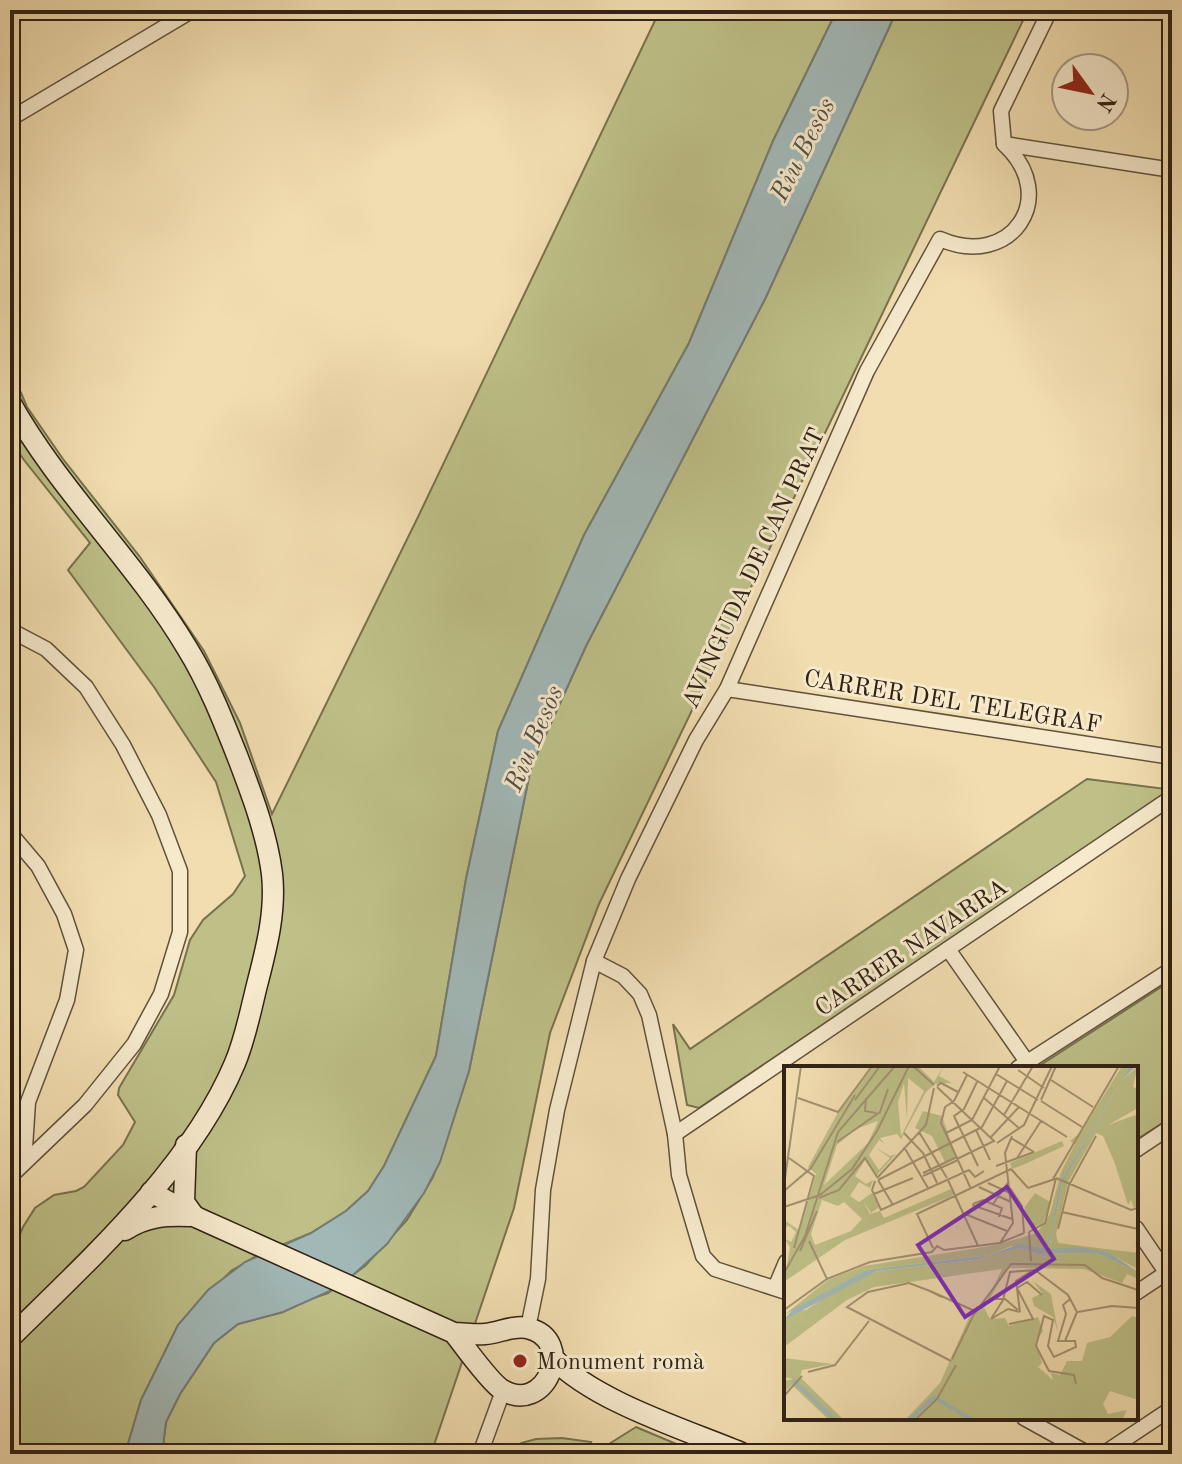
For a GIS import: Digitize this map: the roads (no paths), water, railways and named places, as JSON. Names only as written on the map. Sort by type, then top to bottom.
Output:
[{"type":"street","points":[[10,119],[193,10]]},
{"type":"street","points":[[1050,10],[1001,111],[1004,144],[1172,170]]},
{"type":"street","name":"AVINGUDA DE CAN PRAT","points":[[528,1328],[538,1279],[545,1177],[573,1041],[594,961],[635,865],[696,740],[727,689],[856,394],[926,261],[940,239],[958,247],[992,245],[1007,237],[1027,209],[1030,192],[1027,175],[1019,157],[1004,144]]},
{"type":"street","points":[[10,402],[17,432],[147,590],[187,648],[225,724],[247,781],[272,875],[271,919],[242,1044],[226,1083],[151,1192],[110,1240],[10,1338]]},
{"type":"street","points":[[10,630],[46,649],[86,687],[123,745],[159,815],[180,871],[180,932],[161,994],[134,1044],[85,1105],[10,1174]]},
{"type":"street","name":"CARRER DEL TELEGRAF","points":[[727,689],[1172,757]]},
{"type":"street","name":"CARRER NAVARRA","points":[[675,1134],[1172,797]]},
{"type":"street","points":[[10,833],[38,866],[64,914],[76,950],[67,1000],[28,1102],[24,1163]]},
{"type":"street","points":[[948,949],[1022,1065],[1172,969]]},
{"type":"street","points":[[594,961],[623,976],[640,994],[649,1015],[675,1134],[679,1175],[703,1256],[715,1269],[781,1290]]},
{"type":"street","points":[[1138,1149],[1172,1126]]},
{"type":"street","points":[[186,1145],[184,1202],[200,1219]]},
{"type":"street","points":[[151,1192],[200,1219],[454,1333],[483,1334],[516,1327],[528,1328],[544,1337],[553,1358],[599,1393],[744,1454]]},
{"type":"street","points":[[110,1240],[139,1221],[164,1215],[200,1219]]},
{"type":"street","points":[[1138,1231],[1170,1274],[1138,1292]]},
{"type":"street","points":[[488,1373],[487,1352],[491,1342],[503,1331]]},
{"type":"street","points":[[454,1333],[503,1391],[525,1394],[540,1388],[559,1387],[599,1393]]},
{"type":"street","points":[[540,1388],[551,1373],[553,1358]]},
{"type":"street","points":[[480,1454],[503,1391]]},
{"type":"street","points":[[1103,1454],[1172,1408]]},
{"type":"street","points":[[1028,1420],[1089,1454]]},
{"type":"water","name":"Riu Besòs","points":[[837,10],[897,10],[766,297],[586,646],[531,767],[469,1071],[440,1162],[424,1193],[387,1244],[341,1286],[283,1312],[238,1324],[214,1343],[180,1394],[166,1422],[162,1454],[125,1454],[141,1400],[178,1325],[208,1290],[245,1262],[311,1233],[346,1211],[368,1191],[384,1166],[436,1056],[466,879],[498,731],[584,535],[689,343],[773,141]]},
{"type":"place","name":"Monument romà","points":[[520,1361]]}]
